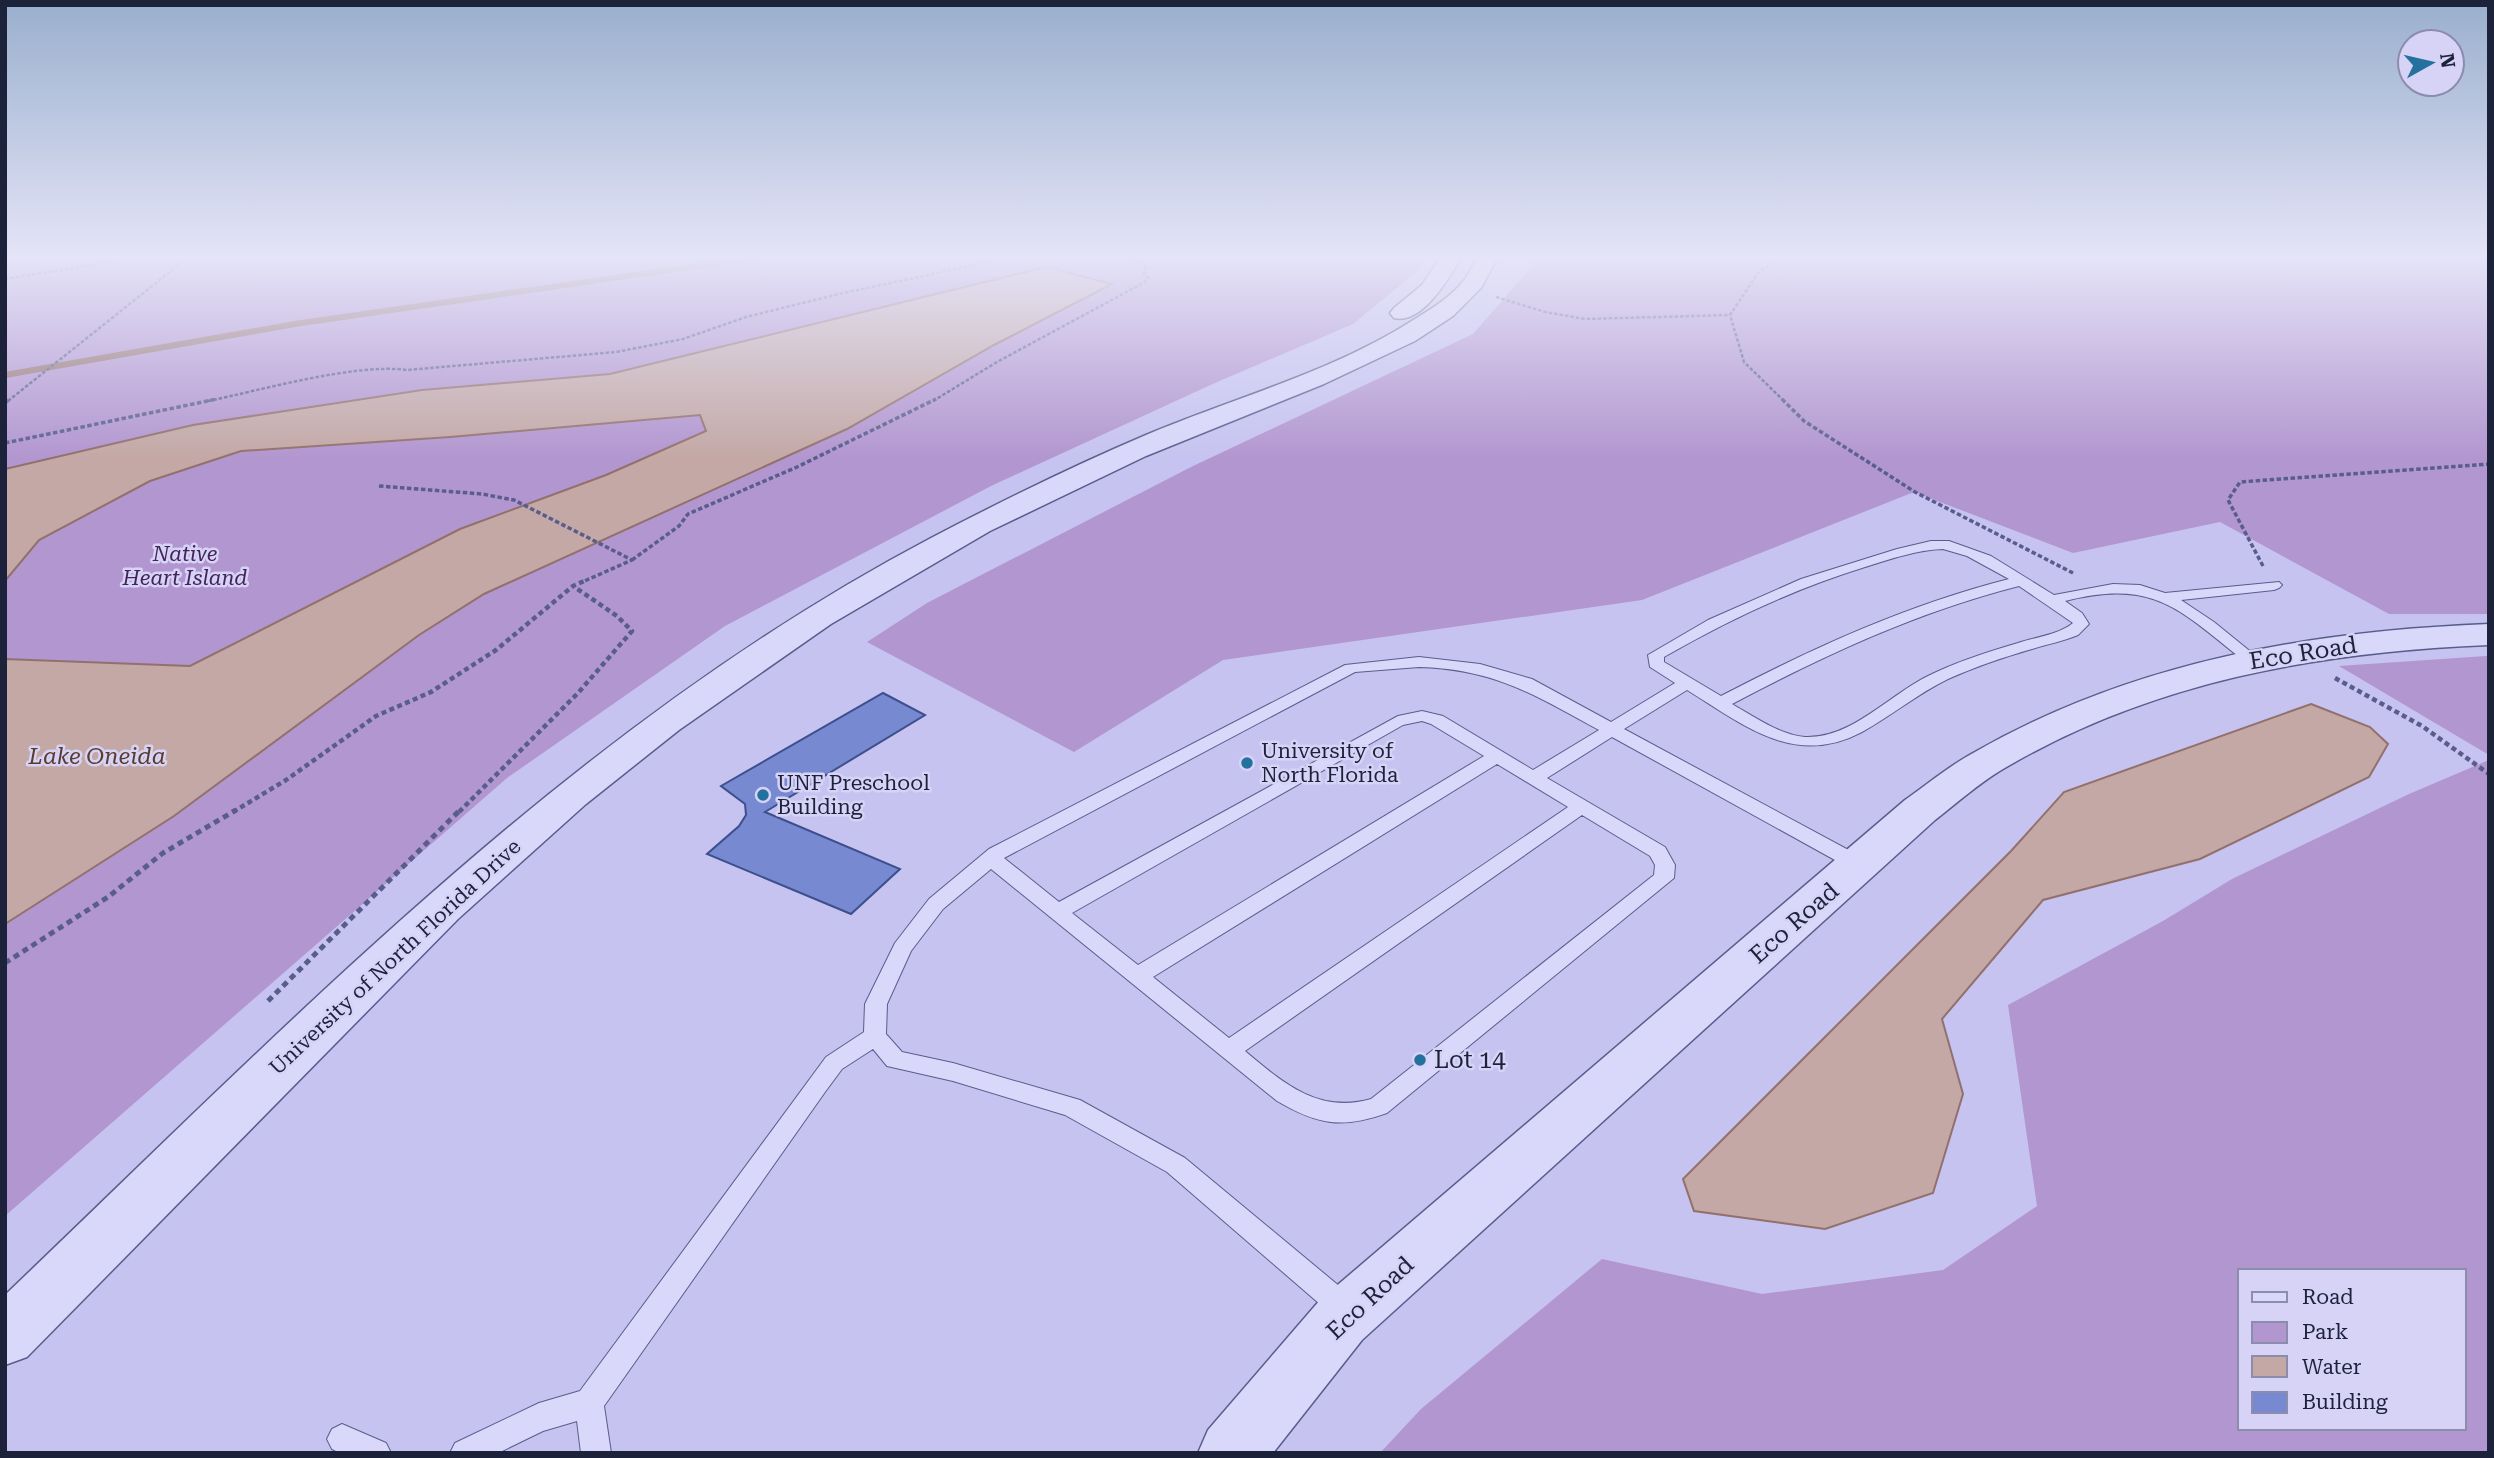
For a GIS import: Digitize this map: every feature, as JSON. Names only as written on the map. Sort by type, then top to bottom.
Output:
[{"type":"street","name":"University of North Florida Drive","points":[[5,1336],[432,917],[615,760],[794,632],[852,595],[1022,504],[1192,425],[1358,342],[1387,323]]},
{"type":"street","name":"University of North Florida Drive","points":[[1192,425],[1390,344],[1426,323]]},
{"type":"street","name":"Eco Road","points":[[1231,1453],[1341,1320],[1920,810],[1987,761],[2053,725],[2112,699],[2165,682],[2272,657],[2364,643],[2489,635]]},
{"type":"lane","points":[[1949,545],[1966,550],[2020,581],[2076,616],[2081,624],[2076,631],[2036,642],[1932,680],[1860,725],[1832,738],[1806,742],[1783,738],[1656,664],[1656,655],[1799,586],[1881,557],[1927,546],[1949,545]]},
{"type":"lane","points":[[1721,703],[1806,658],[1919,609],[2020,581]]},
{"type":"lane","points":[[2166,597],[2274,585]]},
{"type":"lane","points":[[2052,600],[2105,589],[2124,587],[2147,590],[2166,597],[2272,657]]},
{"type":"lane","points":[[1350,1313],[1176,1165],[1072,1107],[953,1072],[895,1060],[875,1037],[876,1004],[902,948],[936,904],[991,858],[1351,668],[1405,660],[1487,668],[1526,683],[1609,731],[1860,865]]},
{"type":"lane","points":[[1533,778],[1687,683]]},
{"type":"lane","points":[[991,858],[1057,912],[1229,1050],[1303,1105],[1321,1112],[1362,1112],[1379,1106],[1664,878],[1665,865],[1658,852],[1437,720],[1422,716],[1407,718],[1057,912]]},
{"type":"lane","points":[[1137,976],[1496,756]]},
{"type":"lane","points":[[1229,1050],[1581,807]]},
{"type":"lane","points":[[466,1453],[539,1418],[589,1403],[834,1063],[875,1037]]},
{"type":"lane","points":[[589,1403],[596,1453]]},
{"type":"lane","points":[[342,1439],[376,1453]]},
{"type":"path","points":[[5,403],[105,323]]},
{"type":"path","points":[[5,443],[329,376],[616,352],[683,339],[730,323]]},
{"type":"path","points":[[5,964],[108,897],[163,853],[286,780],[376,716],[431,692],[496,650],[573,586],[632,560],[679,526],[688,514],[797,467],[951,392],[997,362],[1069,323]]},
{"type":"path","points":[[1732,323],[1744,362],[1804,421],[1915,492],[2105,589]]},
{"type":"path","points":[[2274,585],[2228,500],[2240,482],[2489,464]]},
{"type":"path","points":[[379,486],[482,494],[514,500],[632,560]]},
{"type":"path","points":[[268,1000],[578,693],[632,631],[617,616],[573,586]]},
{"type":"path","points":[[2272,657],[2421,726],[2489,774]]},
{"type":"green space","points":[[5,323],[818,323],[610,374],[422,390],[193,425],[5,469]]},
{"type":"green space","points":[[1036,323],[1354,323],[1217,382],[991,486],[725,626],[507,778],[5,1216],[5,924],[174,816],[419,635],[484,594],[847,429]]},
{"type":"green space","points":[[1483,323],[2489,323],[2489,614],[2389,614],[2220,522],[2073,553],[1914,492],[1642,600],[1223,660],[1074,752],[867,642],[927,603],[1191,467],[1473,334]]},
{"type":"green space","name":"Native Heart Island","points":[[700,415],[706,431],[312,606],[190,666],[5,659],[5,581],[38,541],[150,481],[241,451],[450,437]]},
{"type":"green space","points":[[2486,656],[2489,656],[2489,755],[2339,666]]},
{"type":"green space","points":[[2489,760],[2489,1453],[1380,1453],[1421,1409],[1602,1259],[1762,1294],[1943,1270],[2037,1206],[2008,1005],[2163,921],[2232,879],[2409,794]]},
{"type":"water","name":"Lake Oneida","points":[[818,323],[1036,323],[847,429],[484,594],[419,635],[174,816],[5,924],[5,659],[190,666],[460,529],[606,475],[706,431],[700,415],[450,437],[241,451],[150,481],[39,540],[5,581],[5,469],[193,425],[422,390],[610,374]]},
{"type":"water","points":[[2311,704],[2370,727],[2388,744],[2369,777],[2200,859],[2043,900],[1942,1019],[1963,1094],[1933,1193],[1825,1229],[1694,1211],[1683,1179],[2011,851],[2064,792]]},
{"type":"building","name":"UNF Preschool Building","points":[[883,693],[925,715],[765,812],[900,869],[851,914],[707,854],[739,826],[746,815],[745,804],[721,786]]},
{"type":"waterway","points":[[5,375],[301,323]]},
{"type":"place","name":"University of North Florida","points":[[1247,763]]},
{"type":"place","name":"UNF Preschool Building","points":[[763,795]]},
{"type":"place","name":"Lot 14","points":[[1420,1060]]}]
